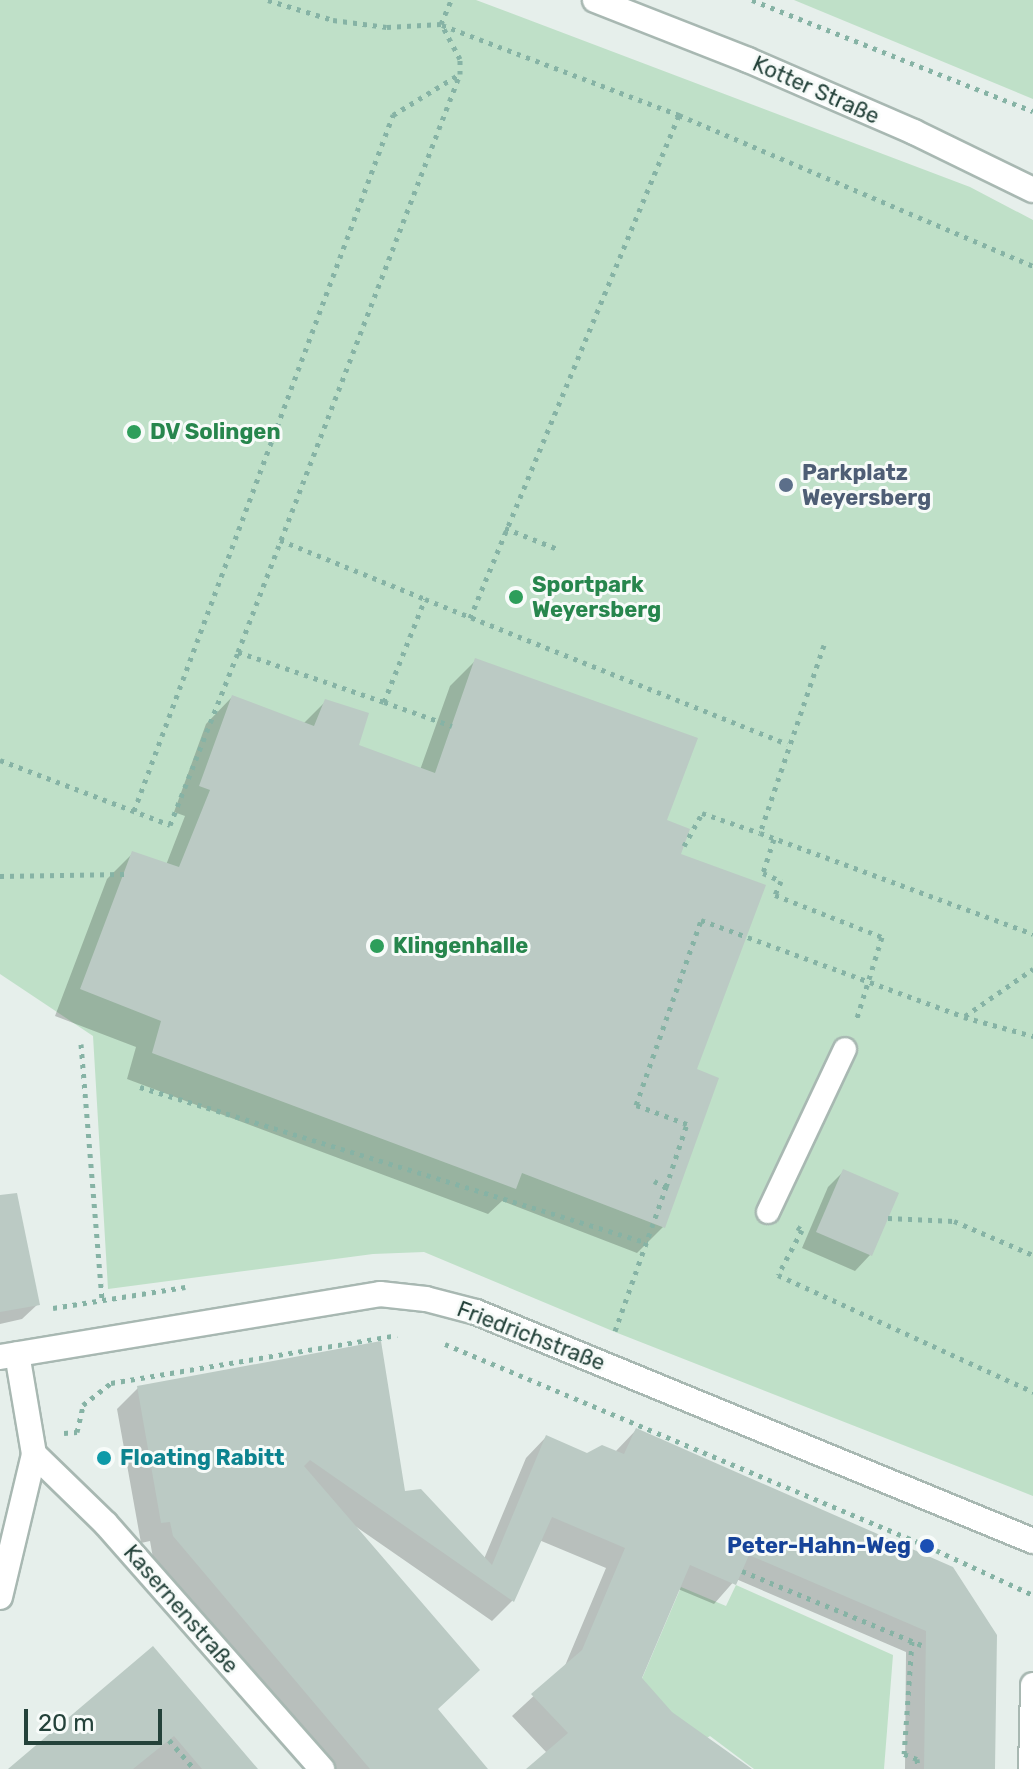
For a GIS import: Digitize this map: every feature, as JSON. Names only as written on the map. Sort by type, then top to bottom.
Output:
[{"type":"street","name":"Kotter Straße","points":[[595,0],[748,60],[914,132],[1033,190]]},
{"type":"street","name":"Friedrichstraße","points":[[8,1355],[380,1294],[426,1299],[476,1312],[1033,1541]]},
{"type":"street","points":[[0,1597],[34,1454],[8,1355]]},
{"type":"street","name":"Kasernenstraße","points":[[34,1454],[106,1524],[322,1769]]},
{"type":"street","points":[[1031,1769],[1033,1685]]},
{"type":"lane","points":[[768,1212],[845,1049]]},
{"type":"path","points":[[268,0],[333,20],[387,27],[441,24],[679,115],[1033,266]]},
{"type":"path","points":[[441,24],[451,0]]},
{"type":"path","points":[[752,0],[1033,111]]},
{"type":"path","points":[[0,760],[170,825],[460,74],[453,43],[441,24]]},
{"type":"path","points":[[134,811],[393,115],[460,74]]},
{"type":"path","points":[[470,618],[679,115]]},
{"type":"path","points":[[505,528],[560,550]]},
{"type":"path","points":[[280,540],[787,744]]},
{"type":"path","points":[[384,702],[425,599]]},
{"type":"path","points":[[760,833],[787,744],[824,645]]},
{"type":"path","points":[[238,652],[452,726]]},
{"type":"path","points":[[684,846],[702,813],[1033,934]]},
{"type":"path","points":[[774,839],[763,873],[781,881],[775,895],[882,937],[870,983],[845,1049]]},
{"type":"path","points":[[0,876],[124,874]]},
{"type":"path","points":[[612,1340],[687,1124],[636,1105],[701,920],[964,1017],[1033,1036]]},
{"type":"path","points":[[964,1017],[1033,969]]},
{"type":"path","points":[[81,1044],[105,1340]]},
{"type":"path","points":[[140,1087],[648,1243]]},
{"type":"path","points":[[654,1181],[666,1187]]},
{"type":"path","points":[[768,1212],[802,1230],[778,1275],[1033,1392]]},
{"type":"path","points":[[888,1218],[954,1221],[1033,1255]]},
{"type":"path","points":[[77,1432],[83,1405],[111,1383],[376,1336],[402,1335]]},
{"type":"path","points":[[436,1340],[927,1546],[1033,1595]]},
{"type":"path","points":[[742,1571],[926,1647]]},
{"type":"path","points":[[912,1641],[904,1754],[917,1759],[918,1769]]},
{"type":"path","points":[[169,1740],[194,1769]]},
{"type":"green space","name":"Sportpark Weyersberg","points":[[0,0],[476,0],[970,187],[1033,220],[1033,1496],[615,1332],[424,1252],[373,1254],[108,1289],[93,1036],[0,974]]},
{"type":"green space","points":[[794,0],[1033,0],[1033,99]]},
{"type":"green space","points":[[736,1585],[893,1655],[884,1769],[754,1769],[710,1736],[699,1743],[638,1688],[681,1587],[726,1606]]},
{"type":"building","name":"Klingenhalle","points":[[475,658],[698,738],[667,820],[690,829],[681,854],[766,885],[697,1069],[719,1078],[665,1228],[522,1173],[516,1189],[152,1053],[161,1021],[80,989],[132,851],[179,867],[210,790],[199,786],[232,695],[314,726],[325,699],[369,713],[359,745],[435,773]]},
{"type":"building","points":[[843,1169],[899,1193],[872,1256],[816,1232]]},
{"type":"building","points":[[17,1193],[40,1305],[0,1312],[0,1195]]},
{"type":"building","points":[[381,1341],[405,1491],[421,1489],[492,1565],[546,1435],[587,1453],[602,1445],[624,1454],[636,1428],[953,1567],[997,1635],[995,1769],[924,1769],[926,1631],[749,1555],[736,1585],[690,1565],[642,1678],[672,1712],[752,1769],[526,1769],[568,1733],[531,1694],[582,1650],[625,1548],[552,1517],[514,1602],[310,1460],[304,1466],[480,1670],[438,1709],[488,1769],[370,1769],[173,1536],[170,1522],[161,1523],[137,1386]]},
{"type":"building","points":[[153,1646],[258,1769],[202,1769],[174,1736],[133,1769],[8,1769]]},
{"type":"place","name":"DV Solingen","points":[[134,432]]},
{"type":"place","name":"Parkplatz Weyersberg","points":[[786,485]]},
{"type":"place","name":"Sportpark Weyersberg","points":[[516,597]]},
{"type":"place","name":"Klingenhalle","points":[[377,946]]},
{"type":"place","name":"Floating Rabitt","points":[[104,1458]]},
{"type":"place","name":"Peter-Hahn-Weg","points":[[927,1546]]}]
